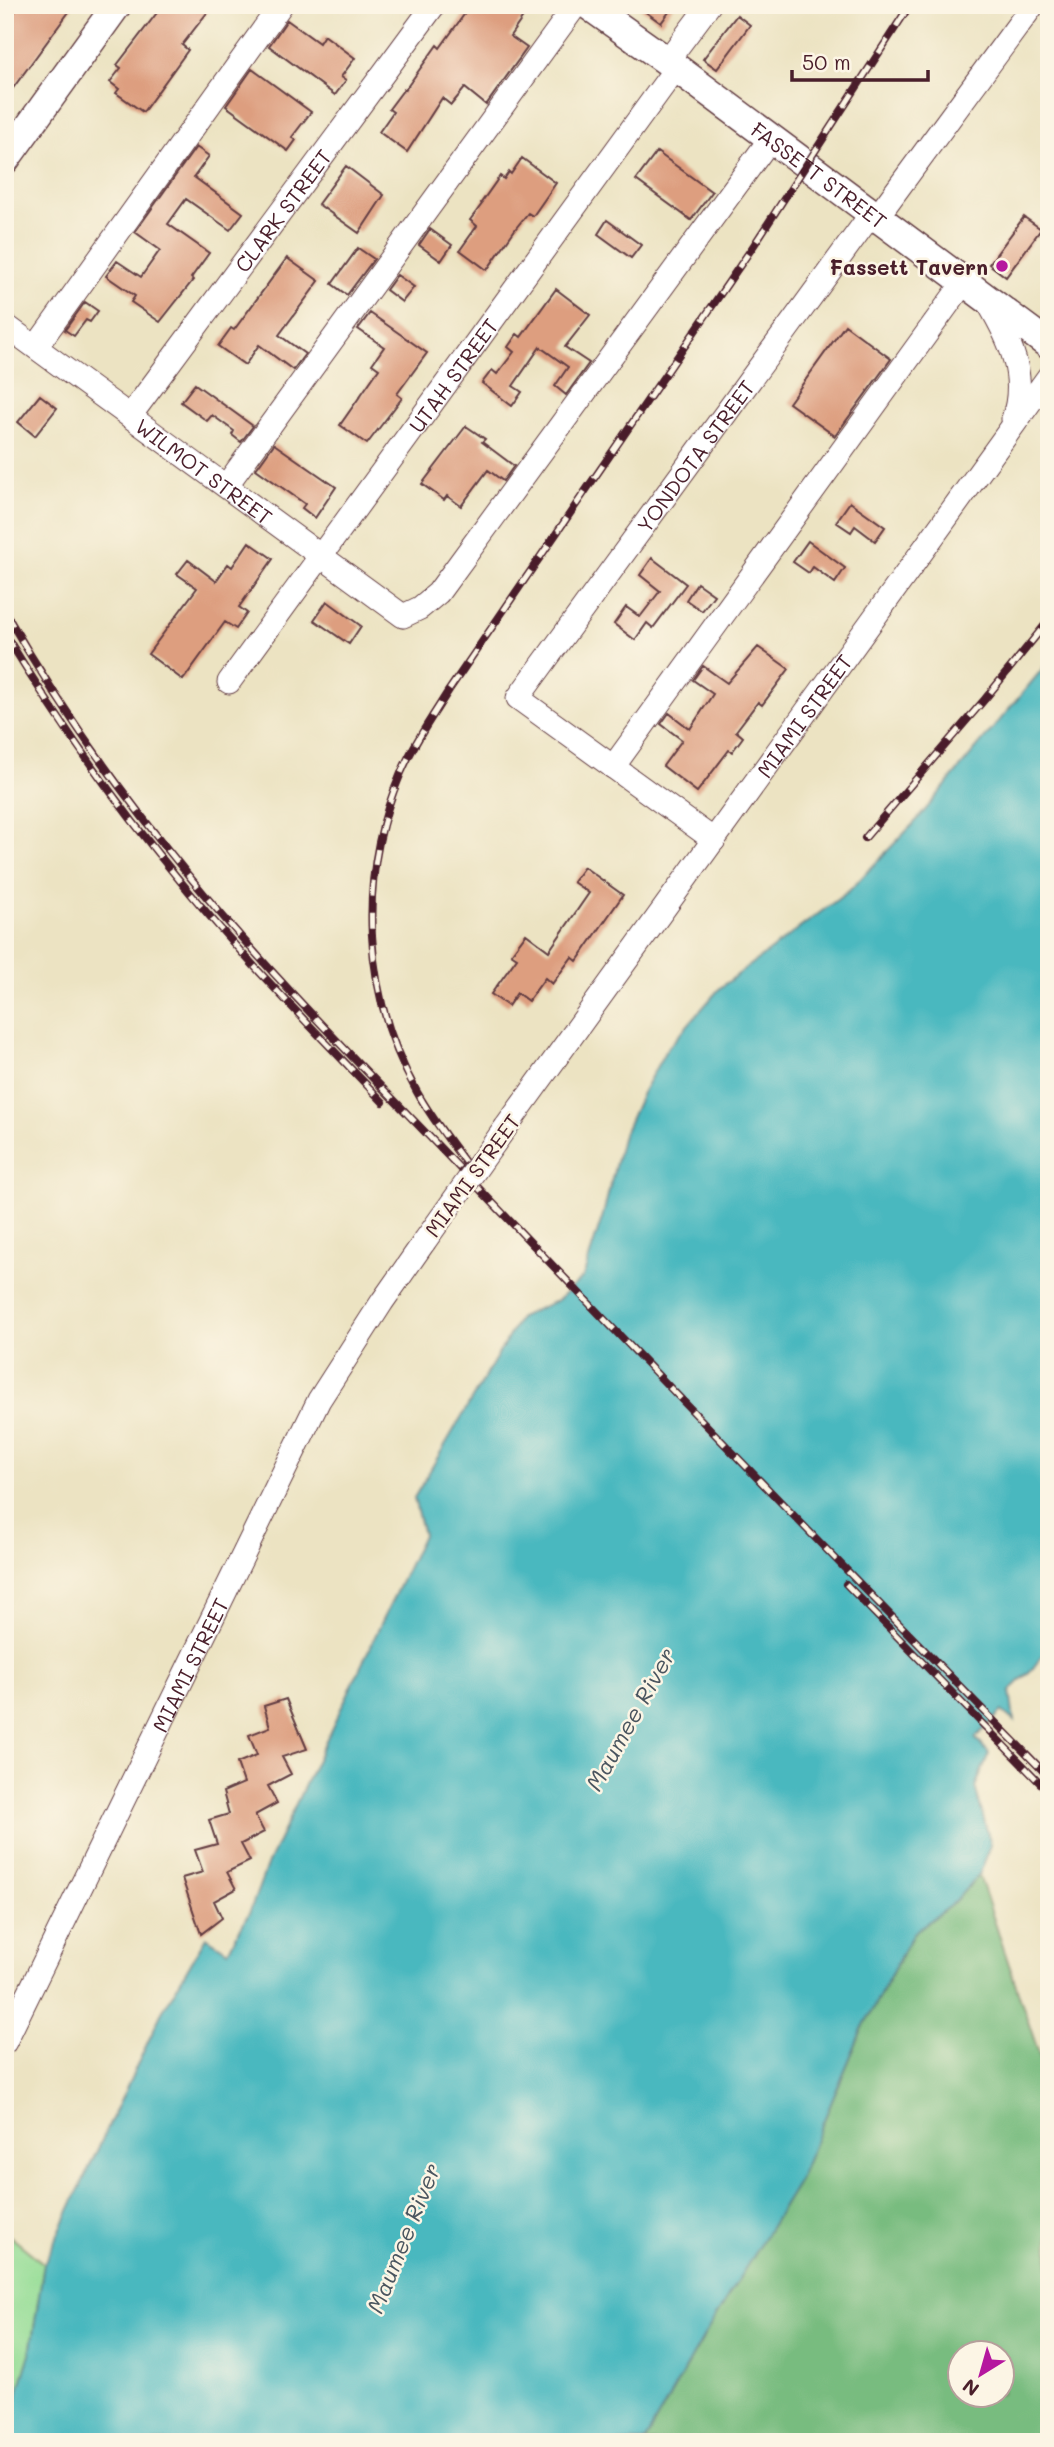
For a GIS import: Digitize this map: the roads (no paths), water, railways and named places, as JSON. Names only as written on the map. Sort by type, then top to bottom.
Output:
[{"type":"main road","points":[[5,160],[117,5]]},
{"type":"main road","name":"FASSETT STREET","points":[[588,5],[1049,345]]},
{"type":"street","points":[[36,347],[281,5]]},
{"type":"street","name":"CLARK STREET","points":[[130,416],[434,5]]},
{"type":"street","points":[[226,486],[576,5]]},
{"type":"street","name":"UTAH STREET","points":[[229,682],[672,65],[709,5]]},
{"type":"street","name":"YONDOTA STREET","points":[[613,767],[518,698],[1032,5]]},
{"type":"street","name":"WILMOT STREET","points":[[5,325],[403,615],[420,608],[438,593],[771,138]]},
{"type":"street","points":[[714,840],[613,767],[975,290],[1003,328],[1016,358],[1019,388],[1017,407],[1009,430]]},
{"type":"street","name":"MIAMI STREET","points":[[5,2042],[319,1400],[424,1242],[1049,376]]},
{"type":"water","name":"Maumee River","points":[[1049,661],[1049,1646],[1033,1668],[1010,1691],[1014,1721],[1002,1711],[975,1738],[989,1753],[975,1787],[991,1845],[979,1875],[951,1905],[913,1933],[862,2029],[798,2182],[708,2329],[644,2442],[5,2442],[30,2354],[44,2264],[161,2014],[206,1937],[228,1951],[250,1911],[268,1863],[423,1535],[414,1498],[520,1317],[558,1300],[583,1277],[603,1215],[622,1138],[642,1093],[666,1050],[720,988],[850,890],[917,820]]},
{"type":"railway","points":[[465,1162],[417,1092],[385,1015],[376,975],[372,893],[377,852],[401,773],[417,741],[449,690],[754,245],[910,5]]},
{"type":"railway","points":[[5,612],[69,715],[115,781],[189,876],[256,954],[685,1403],[1049,1777]]},
{"type":"railway","points":[[865,838],[1049,620]]},
{"type":"railway","points":[[5,634],[89,761],[157,853],[254,966],[383,1102]]},
{"type":"railway","points":[[846,1584],[1049,1792]]},
{"type":"place","name":"Fassett Tavern","points":[[1002,266]]}]
